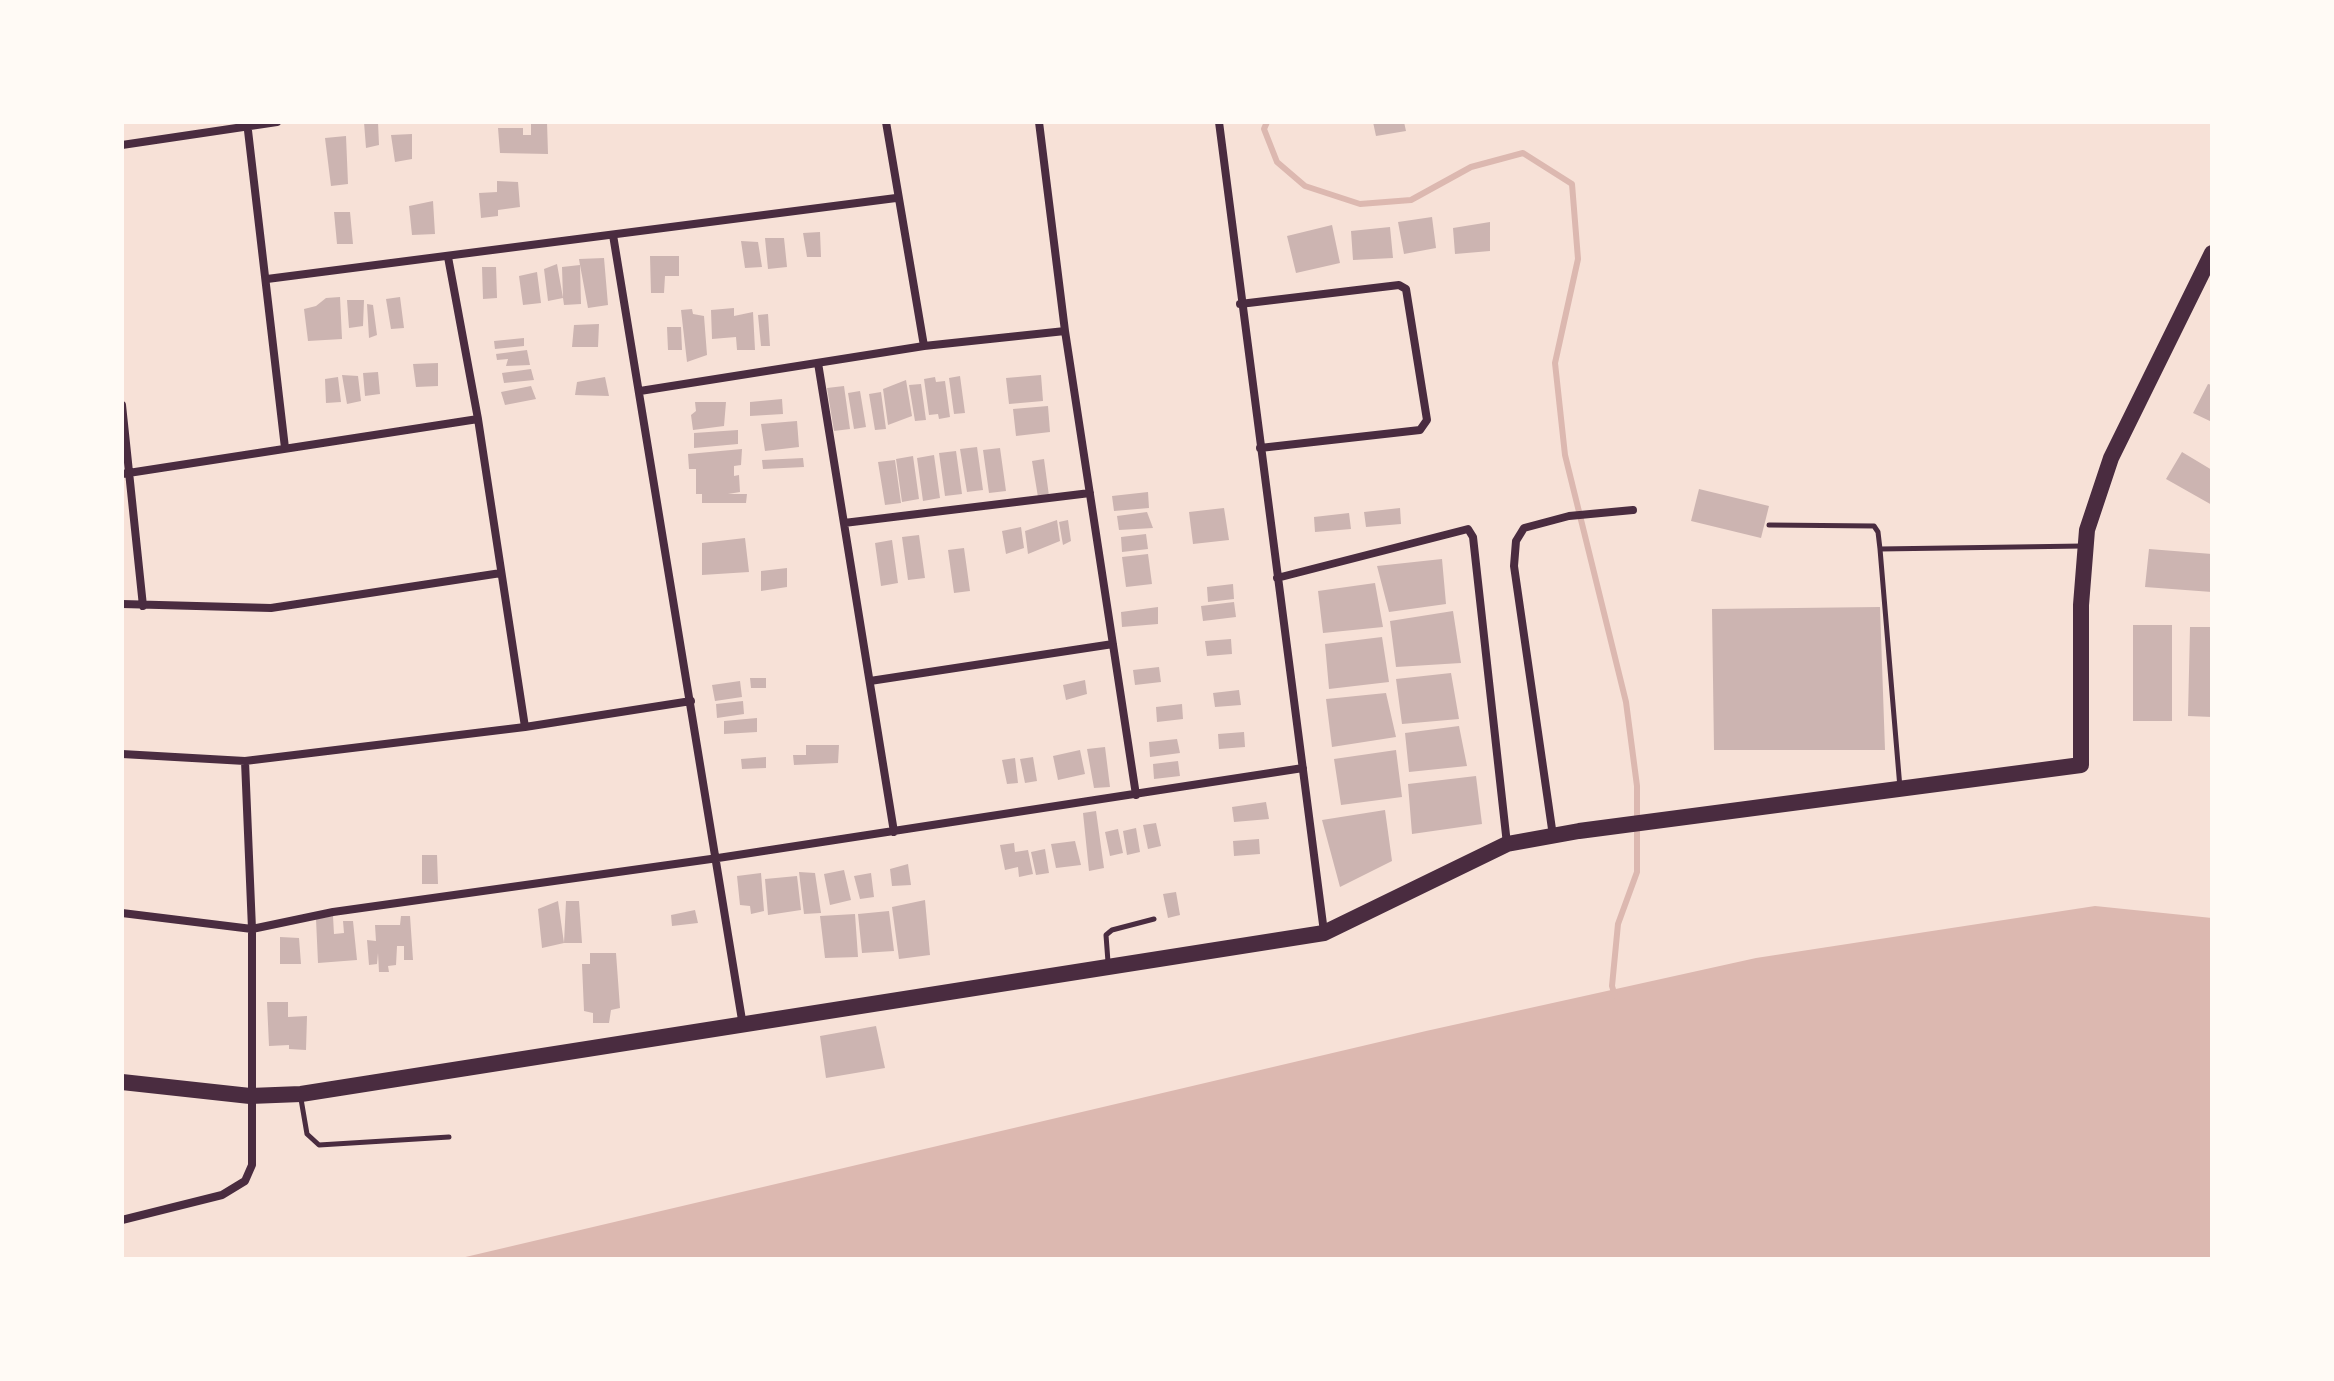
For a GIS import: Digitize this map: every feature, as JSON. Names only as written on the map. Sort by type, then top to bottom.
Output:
[{"type":"main road","points":[[122,1082],[250,1096],[301,1094],[1324,933],[1507,844],[2081,765],[2081,605],[2087,530],[2111,458],[2212,253]]},
{"type":"street","points":[[122,145],[277,122]]},
{"type":"street","points":[[886,122],[896,198],[924,346]]},
{"type":"street","points":[[1039,122],[1065,331],[1136,795]]},
{"type":"street","points":[[1219,122],[1240,304],[1324,933]]},
{"type":"street","points":[[248,124],[285,448]]},
{"type":"street","points":[[267,279],[896,198]]},
{"type":"street","points":[[613,235],[718,858],[743,1026]]},
{"type":"street","points":[[448,257],[478,419],[525,727]]},
{"type":"street","points":[[1240,304],[1399,285],[1406,289],[1427,420],[1420,430],[1260,448]]},
{"type":"street","points":[[640,391],[924,346],[1065,331]]},
{"type":"street","points":[[818,363],[894,832]]},
{"type":"street","points":[[122,405],[143,606]]},
{"type":"street","points":[[127,473],[478,419]]},
{"type":"street","points":[[844,523],[1090,493]]},
{"type":"street","points":[[1553,836],[1514,566],[1516,541],[1524,528],[1569,516],[1633,510]]},
{"type":"street","points":[[1277,578],[1468,529],[1473,537],[1507,844]]},
{"type":"street","points":[[122,604],[271,608],[501,573]]},
{"type":"street","points":[[870,681],[1113,644]]},
{"type":"street","points":[[122,754],[245,761],[525,727],[691,701]]},
{"type":"street","points":[[122,1220],[222,1195],[245,1181],[252,1165],[252,929],[245,761]]},
{"type":"street","points":[[122,913],[252,929],[325,913],[894,832],[1303,768]]},
{"type":"lane","points":[[1769,525],[1874,526],[1878,532],[1901,789]]},
{"type":"lane","points":[[1880,549],[2086,546]]},
{"type":"lane","points":[[1108,967],[1106,935],[1112,930],[1154,919]]},
{"type":"lane","points":[[301,1094],[307,1134],[319,1145],[449,1137]]},
{"type":"shaded area","points":[[2095,906],[2212,918],[2212,1259],[457,1259],[1426,1031],[1756,958]]},
{"type":"building","points":[[364,122],[378,122],[379,145],[366,148]]},
{"type":"building","points":[[531,122],[547,122],[548,154],[500,153],[498,128],[523,128],[523,135],[531,135]]},
{"type":"building","points":[[1373,122],[1404,122],[1406,131],[1376,136]]},
{"type":"building","points":[[412,134],[412,159],[395,162],[391,135]]},
{"type":"building","points":[[346,136],[348,184],[331,186],[325,138]]},
{"type":"building","points":[[497,181],[518,182],[520,207],[498,210],[498,216],[481,218],[479,193],[497,192]]},
{"type":"building","points":[[433,201],[435,234],[412,235],[409,206]]},
{"type":"building","points":[[334,212],[350,212],[353,244],[337,244]]},
{"type":"building","points":[[1432,217],[1436,248],[1404,254],[1398,222]]},
{"type":"building","points":[[1490,222],[1490,251],[1455,254],[1453,228]]},
{"type":"building","points":[[1332,225],[1340,263],[1296,273],[1287,236]]},
{"type":"building","points":[[1390,227],[1393,258],[1353,260],[1351,231]]},
{"type":"building","points":[[820,232],[821,257],[807,257],[803,233]]},
{"type":"building","points":[[765,238],[784,238],[787,267],[768,269]]},
{"type":"building","points":[[741,241],[758,242],[762,267],[745,268]]},
{"type":"building","points":[[650,256],[679,256],[679,276],[665,276],[664,293],[651,293]]},
{"type":"building","points":[[604,258],[608,305],[588,308],[579,259]]},
{"type":"building","points":[[557,264],[563,298],[548,301],[544,269]]},
{"type":"building","points":[[580,265],[581,304],[564,305],[562,267]]},
{"type":"building","points":[[482,267],[496,267],[497,298],[483,299]]},
{"type":"building","points":[[537,272],[541,303],[523,305],[519,276]]},
{"type":"building","points":[[340,297],[342,339],[308,341],[304,309],[316,306],[326,298]]},
{"type":"building","points":[[400,297],[404,328],[391,329],[386,299]]},
{"type":"building","points":[[347,300],[364,300],[363,326],[349,328]]},
{"type":"building","points":[[367,304],[373,305],[377,335],[369,338]]},
{"type":"building","points":[[734,308],[734,316],[753,312],[755,350],[737,350],[736,337],[712,339],[711,310]]},
{"type":"building","points":[[692,309],[693,314],[704,316],[707,355],[687,362],[681,310]]},
{"type":"building","points":[[768,314],[770,346],[761,346],[758,315]]},
{"type":"building","points":[[599,324],[598,347],[572,347],[574,325]]},
{"type":"building","points":[[667,327],[681,327],[682,350],[668,350]]},
{"type":"building","points":[[524,338],[524,346],[495,349],[494,341]]},
{"type":"building","points":[[527,350],[530,365],[506,366],[508,359],[497,360],[496,354]]},
{"type":"building","points":[[438,363],[438,386],[416,387],[413,364]]},
{"type":"building","points":[[531,369],[534,380],[504,383],[502,373]]},
{"type":"building","points":[[378,372],[380,394],[365,396],[363,373]]},
{"type":"building","points":[[342,375],[358,376],[361,401],[347,404]]},
{"type":"building","points":[[1041,375],[1043,401],[1009,404],[1006,378]]},
{"type":"building","points":[[960,376],[965,413],[954,414],[949,378]]},
{"type":"building","points":[[338,377],[341,402],[326,403],[325,379]]},
{"type":"building","points":[[605,377],[609,396],[575,395],[577,382]]},
{"type":"building","points":[[935,377],[936,382],[945,381],[950,417],[939,419],[938,414],[929,415],[924,379]]},
{"type":"building","points":[[906,380],[912,416],[888,425],[883,389]]},
{"type":"building","points":[[921,384],[926,420],[915,421],[909,385]]},
{"type":"building","points":[[2208,384],[2212,385],[2212,422],[2193,413]]},
{"type":"building","points":[[531,386],[536,399],[505,405],[501,392]]},
{"type":"building","points":[[844,386],[850,429],[834,431],[827,388]]},
{"type":"building","points":[[860,391],[866,427],[854,429],[848,393]]},
{"type":"building","points":[[881,392],[886,429],[875,430],[869,394]]},
{"type":"building","points":[[782,399],[783,414],[750,416],[750,402]]},
{"type":"building","points":[[695,402],[726,402],[724,426],[693,430],[691,415],[696,411]]},
{"type":"building","points":[[1048,406],[1050,432],[1016,436],[1013,409]]},
{"type":"building","points":[[797,421],[799,447],[765,451],[761,424]]},
{"type":"building","points":[[738,430],[738,444],[694,448],[694,433]]},
{"type":"building","points":[[977,447],[983,490],[967,492],[960,449]]},
{"type":"building","points":[[1000,448],[1006,491],[989,493],[983,450]]},
{"type":"building","points":[[742,449],[741,465],[734,466],[734,476],[739,475],[740,492],[728,494],[747,494],[746,503],[702,503],[702,494],[696,494],[696,469],[689,469],[688,454]]},
{"type":"building","points":[[956,451],[962,494],[945,496],[939,453]]},
{"type":"building","points":[[2182,452],[2212,470],[2212,505],[2166,479]]},
{"type":"building","points":[[934,455],[940,498],[923,501],[917,458]]},
{"type":"building","points":[[913,456],[919,499],[902,502],[896,459]]},
{"type":"building","points":[[803,458],[804,467],[763,469],[762,460]]},
{"type":"building","points":[[1044,459],[1049,496],[1038,497],[1032,461]]},
{"type":"building","points":[[895,460],[901,503],[885,505],[878,462]]},
{"type":"building","points":[[1699,489],[1769,506],[1761,538],[1691,521]]},
{"type":"building","points":[[1148,492],[1149,508],[1114,511],[1112,496]]},
{"type":"building","points":[[1224,508],[1229,540],[1193,544],[1189,512]]},
{"type":"building","points":[[1400,508],[1401,524],[1366,527],[1364,512]]},
{"type":"building","points":[[1147,512],[1153,528],[1119,530],[1117,516]]},
{"type":"building","points":[[1349,513],[1351,529],[1315,532],[1314,517]]},
{"type":"building","points":[[1057,520],[1060,541],[1028,554],[1025,531]]},
{"type":"building","points":[[1068,520],[1071,541],[1063,545],[1059,522]]},
{"type":"building","points":[[1021,527],[1024,548],[1006,554],[1002,531]]},
{"type":"building","points":[[1146,534],[1148,549],[1122,552],[1121,537]]},
{"type":"building","points":[[919,535],[925,578],[908,580],[902,537]]},
{"type":"building","points":[[745,538],[749,572],[702,575],[702,543]]},
{"type":"building","points":[[892,540],[898,583],[881,586],[875,543]]},
{"type":"building","points":[[964,548],[970,591],[954,593],[948,550]]},
{"type":"building","points":[[2149,549],[2212,554],[2212,592],[2145,587]]},
{"type":"building","points":[[1148,554],[1152,584],[1126,587],[1122,557]]},
{"type":"building","points":[[1442,559],[1446,604],[1389,612],[1377,566]]},
{"type":"building","points":[[787,568],[787,587],[761,591],[761,571]]},
{"type":"building","points":[[1375,583],[1383,627],[1323,633],[1318,591]]},
{"type":"building","points":[[1233,584],[1234,599],[1208,602],[1207,587]]},
{"type":"building","points":[[1234,602],[1236,617],[1203,621],[1201,606]]},
{"type":"building","points":[[1158,607],[1158,624],[1122,627],[1121,612]]},
{"type":"building","points":[[1880,607],[1885,750],[1714,750],[1712,609]]},
{"type":"building","points":[[1453,611],[1461,663],[1396,667],[1390,621]]},
{"type":"building","points":[[2133,625],[2172,625],[2172,721],[2133,721]]},
{"type":"building","points":[[2190,627],[2212,627],[2212,717],[2188,716]]},
{"type":"building","points":[[1382,637],[1389,682],[1329,689],[1325,644]]},
{"type":"building","points":[[1231,639],[1232,654],[1207,656],[1205,641]]},
{"type":"building","points":[[1159,667],[1161,682],[1135,685],[1133,670]]},
{"type":"building","points":[[1451,673],[1459,719],[1402,724],[1396,679]]},
{"type":"building","points":[[750,678],[766,678],[766,688],[751,688]]},
{"type":"building","points":[[1085,680],[1087,694],[1066,700],[1063,685]]},
{"type":"building","points":[[740,681],[742,697],[715,701],[712,685]]},
{"type":"building","points":[[1239,690],[1241,705],[1215,707],[1213,693]]},
{"type":"building","points":[[1386,693],[1396,737],[1332,747],[1326,699]]},
{"type":"building","points":[[743,701],[744,714],[717,718],[716,704]]},
{"type":"building","points":[[1182,704],[1183,719],[1157,722],[1156,707]]},
{"type":"building","points":[[757,718],[757,732],[724,734],[724,721]]},
{"type":"building","points":[[1459,726],[1467,766],[1409,772],[1405,733]]},
{"type":"building","points":[[1244,732],[1245,747],[1219,749],[1218,734]]},
{"type":"building","points":[[1177,739],[1180,753],[1150,757],[1149,742]]},
{"type":"building","points":[[806,745],[839,745],[838,763],[794,765],[793,755],[806,755]]},
{"type":"building","points":[[1105,747],[1110,787],[1094,788],[1087,749]]},
{"type":"building","points":[[1080,750],[1085,774],[1058,780],[1053,756]]},
{"type":"building","points":[[1396,750],[1402,797],[1341,805],[1334,759]]},
{"type":"building","points":[[766,757],[766,768],[742,769],[741,759]]},
{"type":"building","points":[[1033,757],[1037,781],[1025,783],[1020,759]]},
{"type":"building","points":[[1015,758],[1018,783],[1007,784],[1002,760]]},
{"type":"building","points":[[1178,761],[1180,776],[1154,779],[1153,764]]},
{"type":"building","points":[[1476,776],[1482,824],[1412,834],[1408,784]]},
{"type":"building","points":[[1266,802],[1269,819],[1234,822],[1232,807]]},
{"type":"building","points":[[1385,810],[1392,861],[1340,887],[1322,820]]},
{"type":"building","points":[[1096,811],[1104,868],[1089,871],[1083,813]]},
{"type":"building","points":[[1156,823],[1161,846],[1148,849],[1143,825]]},
{"type":"building","points":[[1136,828],[1140,852],[1127,855],[1123,831]]},
{"type":"building","points":[[1118,829],[1123,853],[1110,856],[1105,832]]},
{"type":"building","points":[[1259,839],[1260,854],[1234,856],[1233,841]]},
{"type":"building","points":[[1075,841],[1081,865],[1056,868],[1051,844]]},
{"type":"building","points":[[1014,843],[1015,852],[1028,850],[1033,874],[1019,877],[1018,867],[1005,870],[1000,845]]},
{"type":"building","points":[[1045,849],[1049,873],[1036,875],[1031,852]]},
{"type":"building","points":[[422,855],[437,855],[438,884],[422,884]]},
{"type":"building","points":[[908,864],[911,885],[892,886],[890,869]]},
{"type":"building","points":[[844,870],[851,900],[830,905],[824,874]]},
{"type":"building","points":[[799,872],[815,873],[821,913],[804,914]]},
{"type":"building","points":[[761,873],[764,911],[751,914],[750,906],[740,905],[737,876]]},
{"type":"building","points":[[871,873],[874,897],[860,899],[854,876]]},
{"type":"building","points":[[797,876],[801,910],[768,915],[765,879]]},
{"type":"building","points":[[1176,892],[1180,915],[1168,918],[1163,894]]},
{"type":"building","points":[[925,900],[930,955],[899,959],[892,907]]},
{"type":"building","points":[[558,901],[564,943],[542,948],[538,909]]},
{"type":"building","points":[[566,901],[579,901],[582,943],[564,943]]},
{"type":"building","points":[[695,910],[698,923],[672,926],[671,915]]},
{"type":"building","points":[[889,911],[894,951],[862,953],[858,914]]},
{"type":"building","points":[[855,914],[858,957],[825,958],[820,916]]},
{"type":"building","points":[[333,916],[334,934],[344,933],[343,921],[353,921],[357,960],[318,963],[316,919]]},
{"type":"building","points":[[401,916],[410,916],[413,960],[404,960],[404,946],[397,946],[396,965],[388,966],[389,972],[379,972],[378,953],[377,964],[369,965],[367,940],[376,941],[375,925],[400,925]]},
{"type":"building","points":[[280,937],[299,938],[301,964],[280,964]]},
{"type":"building","points":[[590,953],[616,953],[620,1008],[611,1010],[609,1023],[593,1023],[593,1013],[584,1011],[582,964],[590,964]]},
{"type":"building","points":[[267,1002],[288,1002],[288,1017],[307,1016],[306,1050],[289,1049],[289,1045],[269,1046]]},
{"type":"building","points":[[876,1026],[885,1068],[826,1078],[820,1036]]},
{"type":"waterway","points":[[1267,122],[1264,129],[1277,162],[1305,186],[1360,204],[1411,200],[1471,167],[1523,153],[1572,184],[1578,259],[1555,363],[1565,455],[1626,702],[1637,786],[1637,872],[1618,924],[1612,986],[1615,996]]}]
